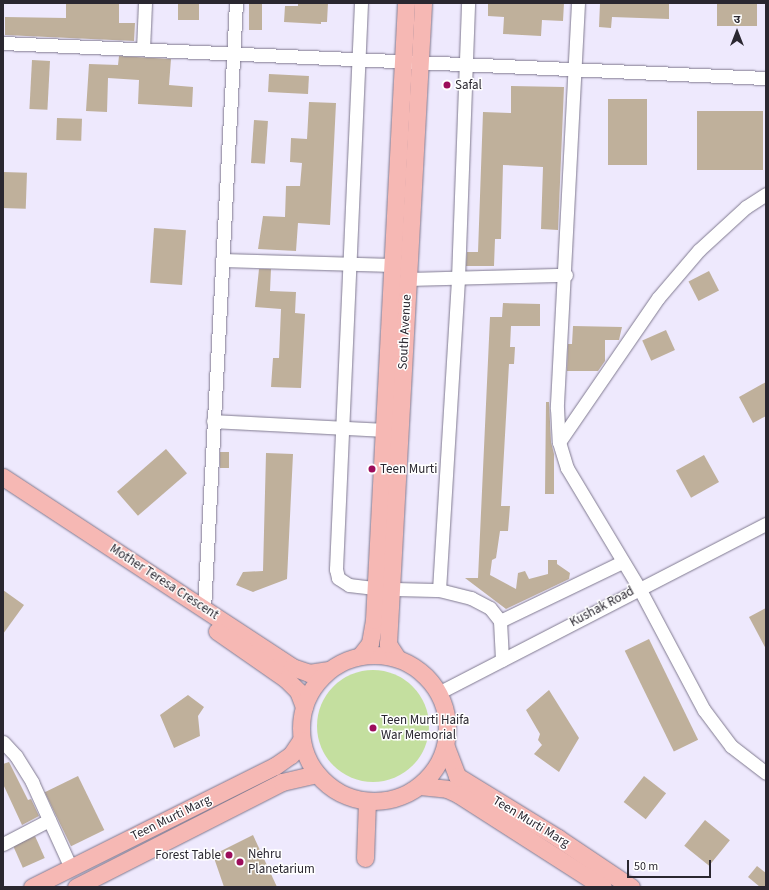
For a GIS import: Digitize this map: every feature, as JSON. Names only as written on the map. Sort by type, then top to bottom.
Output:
[{"type":"main road","name":"South Avenue","points":[[397,658],[388,644],[383,588],[384,430],[406,3]]},
{"type":"main road","name":"South Avenue","points":[[360,656],[370,643],[383,588],[408,278],[421,63],[423,3]]},
{"type":"main road","name":"Mother Teresa Crescent","points":[[3,478],[292,667],[310,673],[329,670]]},
{"type":"main road","name":"Mother Teresa Crescent","points":[[3,491],[266,664],[298,690],[304,707]]},
{"type":"main road","points":[[378,654],[397,658],[424,673],[440,692],[448,719],[446,747],[436,769],[420,786],[392,799],[367,801],[348,797],[331,787],[317,774],[305,752],[302,740],[304,707],[313,686],[329,670],[344,661],[360,656],[378,654]]},
{"type":"main road","name":"Teen Murti Marg","points":[[32,887],[275,766],[290,755],[302,740]]},
{"type":"main road","name":"Teen Murti Marg","points":[[446,747],[457,776],[558,838],[631,887]]},
{"type":"main road","name":"Teen Murti Marg","points":[[76,887],[282,782],[317,774]]},
{"type":"main road","name":"Teen Murti Marg","points":[[420,786],[447,789],[458,794],[603,887]]},
{"type":"main road","points":[[365,858],[367,801]]},
{"type":"street","points":[[143,49],[145,3]]},
{"type":"street","points":[[204,609],[236,3]]},
{"type":"street","points":[[361,3],[336,569],[338,578],[349,585],[439,590],[471,598],[483,604],[490,608],[500,621],[502,660]]},
{"type":"street","points":[[439,590],[458,278],[468,3]]},
{"type":"street","points":[[578,3],[566,275],[557,408],[559,442],[567,468],[622,562],[639,588],[704,710],[731,746],[766,773]]},
{"type":"street","points":[[3,43],[574,71],[766,78]]},
{"type":"street","points":[[559,442],[658,298],[699,250],[746,207],[766,194]]},
{"type":"street","points":[[222,260],[349,265],[393,265]]},
{"type":"street","points":[[408,278],[566,275]]},
{"type":"street","points":[[214,421],[341,429],[384,430]]},
{"type":"street","name":"Kushak Road","points":[[440,692],[639,588],[766,524]]},
{"type":"street","points":[[500,621],[622,562]]},
{"type":"street","points":[[3,742],[16,756],[32,782],[71,868]]},
{"type":"street","points":[[3,844],[49,820]]},
{"type":"green space","points":[[373,670],[394,674],[413,686],[425,705],[429,726],[425,747],[413,766],[394,778],[373,782],[352,778],[333,766],[321,747],[317,726],[321,705],[333,686],[352,674]]},
{"type":"building","points":[[66,3],[119,3],[119,23],[135,23],[134,41],[5,35],[5,17],[66,18]]},
{"type":"building","points":[[178,3],[199,3],[199,20],[178,20]]},
{"type":"building","points":[[249,3],[262,3],[262,30],[249,30]]},
{"type":"building","points":[[298,3],[328,3],[327,22],[321,22],[321,24],[284,22],[285,6],[298,6]]},
{"type":"building","points":[[488,3],[564,3],[563,21],[542,20],[541,36],[503,34],[504,17],[488,16]]},
{"type":"building","points":[[600,3],[669,3],[669,19],[612,17],[611,28],[599,27]]},
{"type":"building","points":[[717,3],[757,3],[757,26],[717,26]]},
{"type":"building","points":[[119,56],[171,59],[169,85],[193,87],[192,107],[138,104],[139,80],[108,78],[107,112],[86,111],[89,64],[118,65]]},
{"type":"building","points":[[32,60],[50,61],[47,110],[29,109]]},
{"type":"building","points":[[269,74],[309,76],[308,94],[268,92]]},
{"type":"building","points":[[511,86],[564,87],[558,230],[541,229],[543,167],[503,165],[501,239],[495,239],[494,266],[466,266],[467,252],[478,252],[483,112],[511,113]]},
{"type":"building","points":[[608,99],[647,99],[647,165],[608,165]]},
{"type":"building","points":[[309,102],[336,103],[330,225],[298,223],[296,251],[258,249],[263,216],[285,217],[286,186],[300,186],[302,163],[290,162],[291,138],[307,139]]},
{"type":"building","points":[[697,111],[763,111],[763,170],[697,170]]},
{"type":"building","points":[[57,118],[82,119],[81,141],[56,140]]},
{"type":"building","points":[[254,120],[268,121],[265,164],[251,163]]},
{"type":"building","points":[[3,172],[27,173],[26,209],[3,208]]},
{"type":"building","points":[[154,228],[186,230],[182,285],[150,283]]},
{"type":"building","points":[[259,269],[271,269],[270,291],[296,292],[295,313],[305,314],[301,388],[271,387],[273,358],[279,358],[281,309],[255,307]]},
{"type":"building","points":[[709,271],[719,291],[698,301],[689,281]]},
{"type":"building","points":[[503,303],[540,304],[540,326],[511,326],[510,347],[515,347],[514,364],[509,364],[501,506],[510,506],[508,531],[500,531],[496,558],[492,560],[490,575],[516,589],[518,573],[525,571],[529,579],[548,574],[548,560],[557,560],[557,564],[570,573],[569,579],[506,609],[465,578],[478,578],[490,317],[502,317]]},
{"type":"building","points":[[573,326],[622,327],[619,340],[605,340],[605,361],[598,371],[567,371],[568,344],[572,344]]},
{"type":"building","points":[[666,330],[675,350],[651,361],[642,341]]},
{"type":"building","points":[[766,382],[766,416],[753,423],[739,397]]},
{"type":"building","points":[[546,402],[549,402],[551,442],[554,454],[554,494],[545,494]]},
{"type":"building","points":[[166,449],[187,473],[138,516],[117,492]]},
{"type":"building","points":[[220,452],[229,452],[229,468],[220,468]]},
{"type":"building","points":[[266,453],[293,454],[287,579],[253,592],[236,585],[243,572],[263,571]]},
{"type":"building","points":[[704,455],[719,482],[691,498],[676,471]]},
{"type":"building","points":[[3,590],[24,605],[3,634]]},
{"type":"building","points":[[766,608],[766,649],[749,617]]},
{"type":"building","points":[[649,639],[698,740],[674,752],[625,651]]},
{"type":"building","points":[[549,690],[579,738],[559,772],[534,754],[542,745],[538,740],[540,734],[526,710]]},
{"type":"building","points":[[188,695],[204,707],[198,716],[200,736],[174,748],[160,715]]},
{"type":"building","points":[[9,762],[28,800],[31,799],[39,816],[22,825],[3,784],[3,764]]},
{"type":"building","points":[[78,776],[104,830],[71,846],[45,792]]},
{"type":"building","points":[[644,776],[666,793],[646,819],[624,802]]},
{"type":"building","points":[[705,820],[730,840],[709,866],[684,846]]},
{"type":"building","name":"Nehru Planetarium","points":[[253,835],[277,887],[224,887],[213,855]]},
{"type":"building","points":[[35,836],[45,858],[23,868],[13,846]]},
{"type":"building","points":[[757,866],[766,873],[766,887],[760,887],[748,877]]},
{"type":"place","name":"Safal","points":[[447,85]]},
{"type":"place","name":"Teen Murti","points":[[372,469]]},
{"type":"place","name":"Teen Murti Haifa War Memorial","points":[[373,728]]},
{"type":"place","name":"Forest Table","points":[[229,855]]},
{"type":"place","name":"Nehru Planetarium","points":[[240,862]]}]
